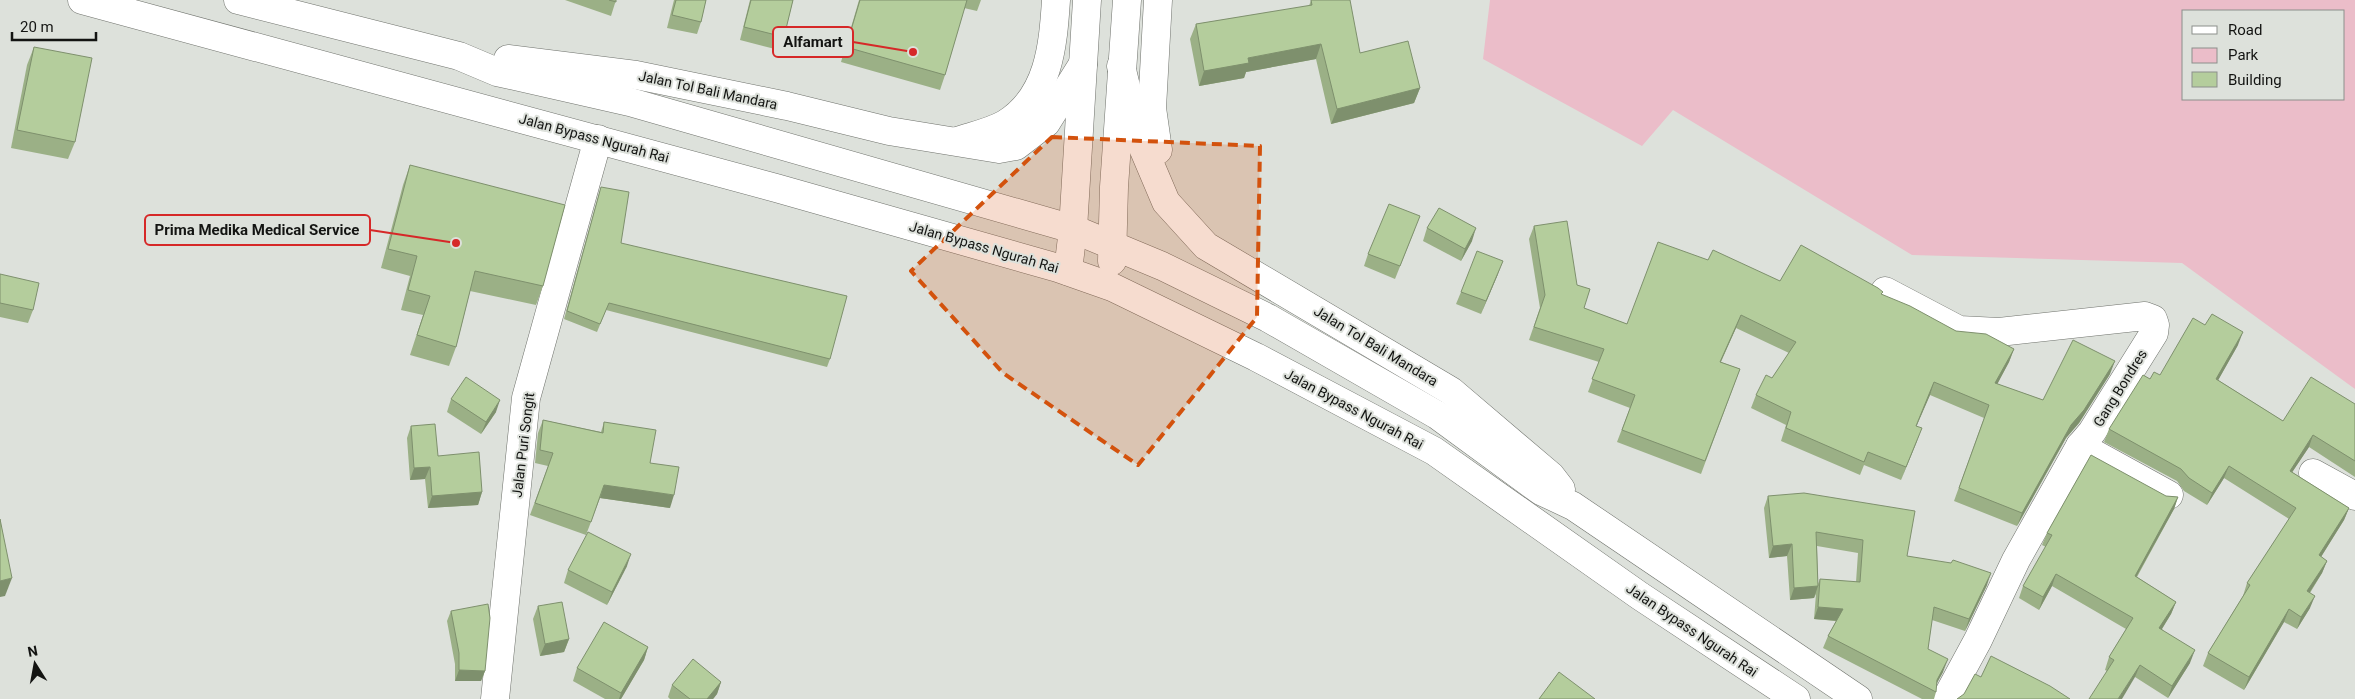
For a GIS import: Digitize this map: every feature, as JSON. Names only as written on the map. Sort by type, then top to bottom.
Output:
[{"type":"main road","name":"Jalan Bypass Ngurah Rai","points":[[82,0],[121,5],[1068,271],[1112,287],[1256,357],[1434,451],[1640,596],[1796,699]]},
{"type":"main road","points":[[238,0],[459,56],[496,72],[639,105],[1073,229],[1162,266],[1268,318],[1437,415],[1541,491],[1573,506],[1858,699]]},
{"type":"main road","name":"Jalan Tol Bali Mandara","points":[[953,142],[1003,125],[1029,103],[1037,91],[1050,57],[1056,0]]},
{"type":"main road","name":"Jalan Tol Bali Mandara","points":[[1068,271],[1073,229],[1088,0]]},
{"type":"main road","name":"Jalan Tol Bali Mandara","points":[[1112,287],[1112,245],[1121,66],[1127,0]]},
{"type":"main road","points":[[1158,0],[1152,108],[1166,202]]},
{"type":"main road","name":"Jalan Tol Bali Mandara","points":[[459,56],[500,58],[636,75],[787,106],[889,131],[999,149],[1016,146],[1046,123],[1083,64]]},
{"type":"main road","name":"Jalan Tol Bali Mandara","points":[[1121,66],[1138,136],[1166,202],[1206,246],[1451,391],[1551,476],[1573,506]]},
{"type":"main road","name":"Jalan Puri Songit","points":[[497,698],[526,398],[598,139]]},
{"type":"main road","name":"Gang Bondres","points":[[1886,291],[1959,330],[1999,332],[2145,316],[2153,319],[2155,325],[2154,333],[2092,432],[2080,446],[2016,560],[1978,640],[1946,699]]},
{"type":"main road","points":[[2080,446],[2169,495]]},
{"type":"main road","points":[[2312,473],[2355,496]]},
{"type":"highlighted area","points":[[1052,137],[1260,146],[1257,317],[1138,465],[1003,373],[911,271]]},
{"type":"green space","points":[[1490,0],[2355,0],[2355,389],[2182,263],[1912,255],[1673,110],[1642,146],[1483,59]]},
{"type":"building","points":[[676,0],[706,0],[701,22],[672,15]]},
{"type":"building","points":[[751,0],[793,0],[784,37],[744,27]]},
{"type":"building","points":[[860,0],[967,0],[945,75],[846,47]]},
{"type":"building","points":[[1311,0],[1350,0],[1360,53],[1408,41],[1420,88],[1337,109],[1321,44],[1248,58],[1249,63],[1204,71],[1196,24],[1312,5]]},
{"type":"building","points":[[34,47],[92,58],[75,142],[17,130]]},
{"type":"building","points":[[410,165],[565,205],[543,286],[475,271],[456,347],[417,335],[430,296],[408,290],[417,256],[388,249]]},
{"type":"building","points":[[601,187],[629,192],[621,243],[847,296],[830,359],[609,303],[600,324],[567,311]]},
{"type":"building","points":[[1389,204],[1420,216],[1400,266],[1368,254]]},
{"type":"building","points":[[1439,208],[1476,228],[1465,249],[1427,228]]},
{"type":"building","points":[[1567,221],[1577,285],[1590,289],[1584,308],[1627,324],[1658,242],[1708,260],[1713,250],[1780,281],[1801,245],[1878,288],[1883,292],[1881,294],[1910,306],[1956,331],[1986,334],[2014,349],[1995,383],[2043,400],[2073,340],[2115,361],[2084,410],[2071,425],[2022,513],[1959,488],[1989,405],[1934,382],[1916,426],[1922,428],[1906,467],[1868,452],[1864,462],[1786,428],[1791,412],[1756,395],[1766,375],[1772,378],[1796,342],[1741,315],[1720,362],[1740,369],[1705,461],[1622,430],[1635,395],[1592,379],[1604,349],[1534,327],[1545,295],[1534,226]]},
{"type":"building","points":[[1477,251],[1503,261],[1486,301],[1461,292]]},
{"type":"building","points":[[0,274],[39,283],[33,310],[0,303]]},
{"type":"building","points":[[2212,314],[2243,332],[2216,379],[2283,421],[2311,377],[2355,404],[2355,461],[2313,435],[2290,471],[2349,508],[2319,555],[2327,561],[2307,591],[2315,596],[2301,617],[2289,609],[2249,677],[2208,653],[2250,585],[2247,583],[2296,508],[2229,466],[2212,493],[2189,478],[2181,469],[2109,429],[2143,375],[2150,379],[2154,372],[2160,375],[2193,318],[2205,325]]},
{"type":"building","points":[[466,377],[500,400],[486,422],[451,399]]},
{"type":"building","points":[[543,420],[603,433],[604,422],[656,430],[650,463],[679,467],[674,495],[604,485],[591,522],[535,503],[553,453],[540,450]]},
{"type":"building","points":[[435,424],[438,456],[479,452],[482,492],[432,496],[430,467],[414,468],[411,426]]},
{"type":"building","points":[[2091,455],[2166,496],[2178,497],[2135,576],[2176,602],[2159,628],[2195,650],[2172,686],[2140,665],[2118,699],[2089,699],[2114,660],[2109,657],[2133,618],[2056,574],[2043,597],[2023,586],[2052,535],[2047,533]]},
{"type":"building","points":[[1804,493],[1915,511],[1907,556],[1951,563],[1953,560],[1991,573],[1969,619],[1934,607],[1928,649],[1948,659],[1937,680],[1936,692],[1828,636],[1843,609],[1818,607],[1820,579],[1860,582],[1863,540],[1816,532],[1818,586],[1794,588],[1792,544],[1773,546],[1768,496]]},
{"type":"building","points":[[0,519],[12,578],[0,581]]},
{"type":"building","points":[[588,532],[631,554],[612,592],[568,570]]},
{"type":"building","points":[[562,602],[569,639],[545,644],[538,606]]},
{"type":"building","points":[[488,604],[490,618],[485,671],[459,670],[459,653],[451,611]]},
{"type":"building","points":[[604,622],[648,647],[621,693],[577,668]]},
{"type":"building","points":[[1991,656],[2050,686],[2070,699],[1957,699],[1964,694],[1975,674],[1981,677]]},
{"type":"building","points":[[693,659],[721,682],[707,699],[690,699],[672,685]]},
{"type":"building","points":[[1559,672],[1595,699],[1539,699]]},
{"type":"place","name":"Alfamart","points":[[913,52]]},
{"type":"place","name":"Prima Medika Medical Service","points":[[456,243]]}]
